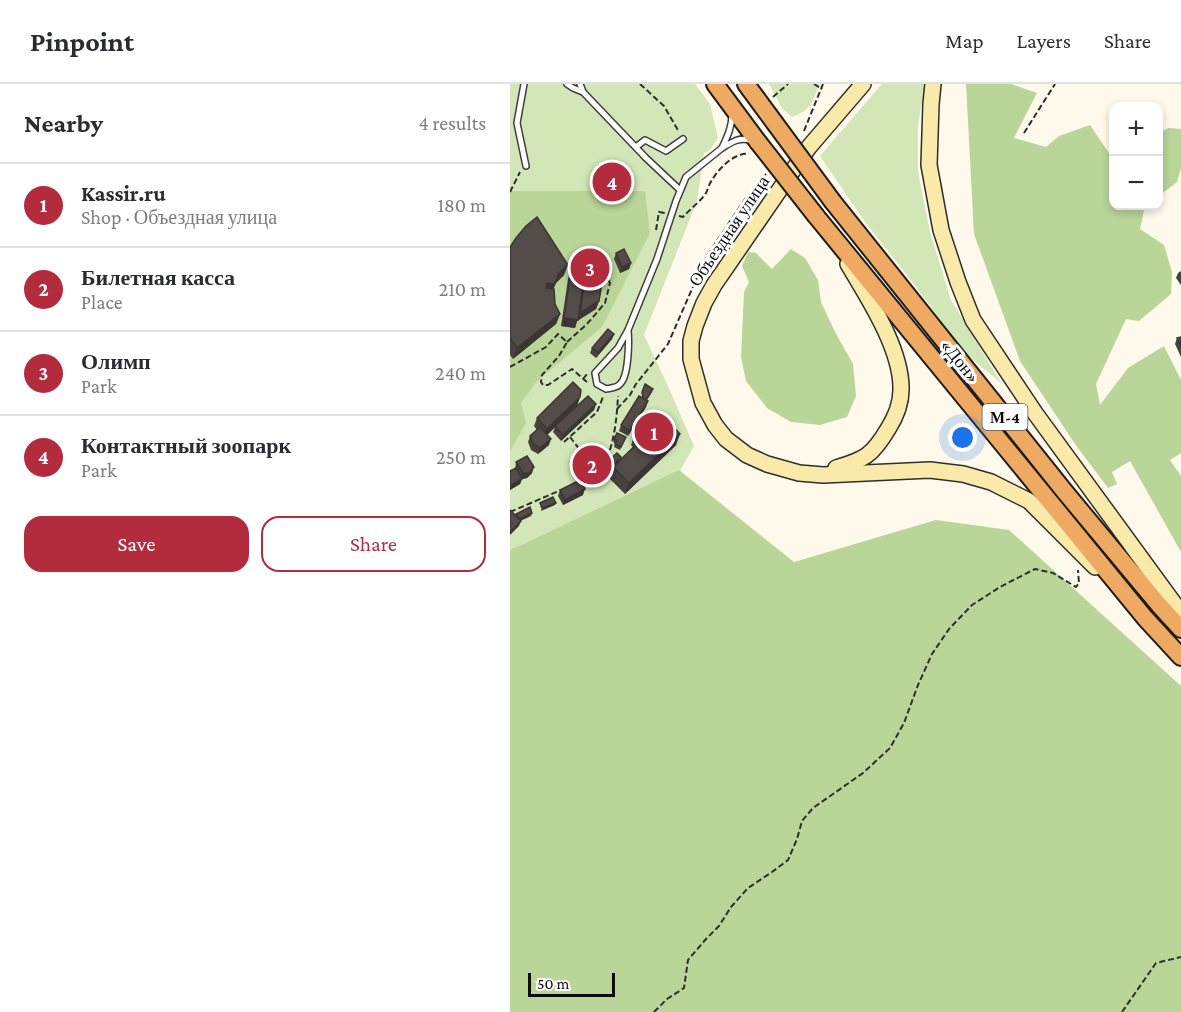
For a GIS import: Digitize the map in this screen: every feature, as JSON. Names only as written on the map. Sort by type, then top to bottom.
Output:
[{"type":"highway","name":"«Дон»","points":[[715,84],[816,216],[1145,618],[1181,657]]},
{"type":"highway","name":"«Дон»","points":[[746,84],[833,202],[1065,492],[1181,629]]},
{"type":"main road","name":"Объездная улица","points":[[768,464],[747,455],[726,439],[715,425],[703,403],[696,381],[690,359],[691,341],[704,303],[714,285],[809,147],[863,84]]},
{"type":"main road","points":[[933,84],[929,165],[940,230],[973,320],[1035,413],[1181,613]]},
{"type":"main road","points":[[768,464],[814,471],[835,469],[857,462],[874,451],[894,418],[902,392],[900,370],[892,346],[876,311],[831,234]]},
{"type":"main road","points":[[768,464],[798,473],[823,475],[930,470],[963,474],[991,482],[1029,501],[1145,618]]},
{"type":"lane","points":[[524,84],[517,123],[526,164]]},
{"type":"lane","points":[[567,84],[583,92]]},
{"type":"lane","points":[[580,84],[583,92],[681,190]]},
{"type":"lane","points":[[722,148],[732,121],[731,107]]},
{"type":"lane","points":[[628,330],[630,349],[623,379],[614,388],[606,389],[597,384],[595,373],[618,348],[628,330],[657,259],[686,177],[734,141],[742,138],[758,142]]},
{"type":"lane","points":[[636,147],[645,140],[666,151],[683,139]]},
{"type":"path","points":[[640,84],[664,106],[683,139]]},
{"type":"path","points":[[773,97],[788,84]]},
{"type":"path","points":[[814,84],[822,89]]},
{"type":"path","points":[[812,125],[804,132],[823,84]]},
{"type":"path","points":[[1024,133],[1055,84]]},
{"type":"path","points":[[510,192],[526,164]]},
{"type":"path","points":[[617,409],[668,344],[706,257],[745,199],[767,173]]},
{"type":"path","points":[[574,260],[594,253]]},
{"type":"path","points":[[590,385],[572,369],[548,385],[543,385],[541,382],[542,375],[559,356],[567,342],[605,303],[610,283],[599,263]]},
{"type":"path","points":[[510,367],[546,346],[558,334],[567,342]]},
{"type":"path","points":[[564,442],[597,412],[603,397],[618,396],[611,445],[606,460],[599,470],[578,482]]},
{"type":"path","points":[[570,437],[580,450]]},
{"type":"path","points":[[510,512],[560,490]]},
{"type":"path","points":[[654,1012],[667,999],[684,988],[688,960],[719,926],[731,907],[748,888],[788,860],[802,821],[813,808],[862,773],[890,748],[904,723],[918,685],[933,654],[949,629],[972,605],[1035,569],[1053,573],[1076,586],[1079,583],[1076,548]]},
{"type":"path","points":[[1122,1012],[1156,963],[1181,957]]},
{"type":"green space","points":[[510,84],[695,84],[710,104],[718,138],[710,150],[704,153],[697,201],[644,335],[694,446],[663,501],[510,574]]},
{"type":"green space","points":[[769,84],[819,85],[810,105],[803,112],[792,117],[782,108]]},
{"type":"green space","points":[[882,84],[925,84],[918,125],[918,172],[930,232],[951,300],[1002,384],[965,353],[865,222],[820,156]]},
{"type":"green space","points":[[966,84],[1011,84],[1037,93],[1014,138],[1046,147],[1059,136],[1090,125],[1109,153],[1109,210],[1144,210],[1140,229],[1164,245],[1172,272],[1171,294],[1139,321],[1126,319],[1096,384],[1100,405],[1128,368],[1164,346],[1181,380],[1181,453],[1170,460],[1181,476],[1181,552],[1130,461],[1112,472],[1117,484],[1108,488],[1075,444],[1020,361],[974,234]]},
{"type":"green space","points":[[1168,128],[1181,129],[1181,168],[1177,182],[1163,193],[1163,156],[1163,131]]},
{"type":"green space","points":[[510,191],[645,191],[650,233],[602,327],[537,381],[521,403],[526,423],[510,451]]},
{"type":"green space","points":[[791,249],[805,258],[818,280],[821,302],[853,364],[856,396],[847,417],[820,425],[791,422],[767,408],[746,381],[741,357],[744,292],[749,282],[742,266],[748,252],[756,253],[772,269]]},
{"type":"green space","points":[[679,470],[794,562],[936,520],[1009,530],[1181,686],[1181,1012],[510,1012],[510,550]]},
{"type":"building","points":[[537,217],[568,265],[560,272],[554,284],[547,283],[546,288],[554,289],[555,304],[560,314],[517,348],[510,338],[510,247],[526,226]]},
{"type":"building","points":[[624,249],[631,263],[622,267],[616,253]]},
{"type":"building","points":[[594,252],[604,270],[599,301],[580,313],[587,268],[571,269],[572,264]]},
{"type":"building","points":[[571,270],[585,272],[578,320],[564,318]]},
{"type":"building","points":[[608,329],[614,334],[598,352],[592,348]]},
{"type":"building","points":[[573,382],[581,390],[580,397],[547,429],[537,418]]},
{"type":"building","points":[[645,384],[653,389],[646,400],[642,392]]},
{"type":"building","points":[[588,396],[596,404],[563,435],[555,426]]},
{"type":"building","points":[[639,396],[648,401],[630,431],[621,425]]},
{"type":"building","points":[[658,411],[680,434],[629,483],[613,467],[641,440],[635,434]]},
{"type":"building","points":[[540,427],[551,439],[540,448],[533,444],[530,436]]},
{"type":"building","points":[[617,433],[626,437],[621,447],[615,444],[617,440],[614,439]]},
{"type":"building","points":[[593,444],[597,450],[581,461],[577,455]]},
{"type":"building","points":[[617,453],[621,457],[613,466],[608,461]]},
{"type":"building","points":[[598,455],[602,461],[589,469],[585,464]]},
{"type":"building","points":[[527,456],[534,467],[529,473],[523,473],[516,462]]},
{"type":"building","points":[[516,468],[522,479],[511,485],[510,471]]},
{"type":"building","points":[[580,480],[585,489],[565,500],[560,490]]},
{"type":"building","points":[[553,497],[556,503],[542,508],[540,503]]},
{"type":"building","points":[[530,507],[532,513],[520,519],[517,516],[516,514]]},
{"type":"building","points":[[510,510],[521,521],[510,532]]},
{"type":"place","name":"Контактный зоопарк","points":[[612,182]]},
{"type":"place","name":"Олимп","points":[[590,268]]},
{"type":"place","name":"Kassir.ru","points":[[654,432]]},
{"type":"place","name":"Билетная касса","points":[[592,465]]}]
